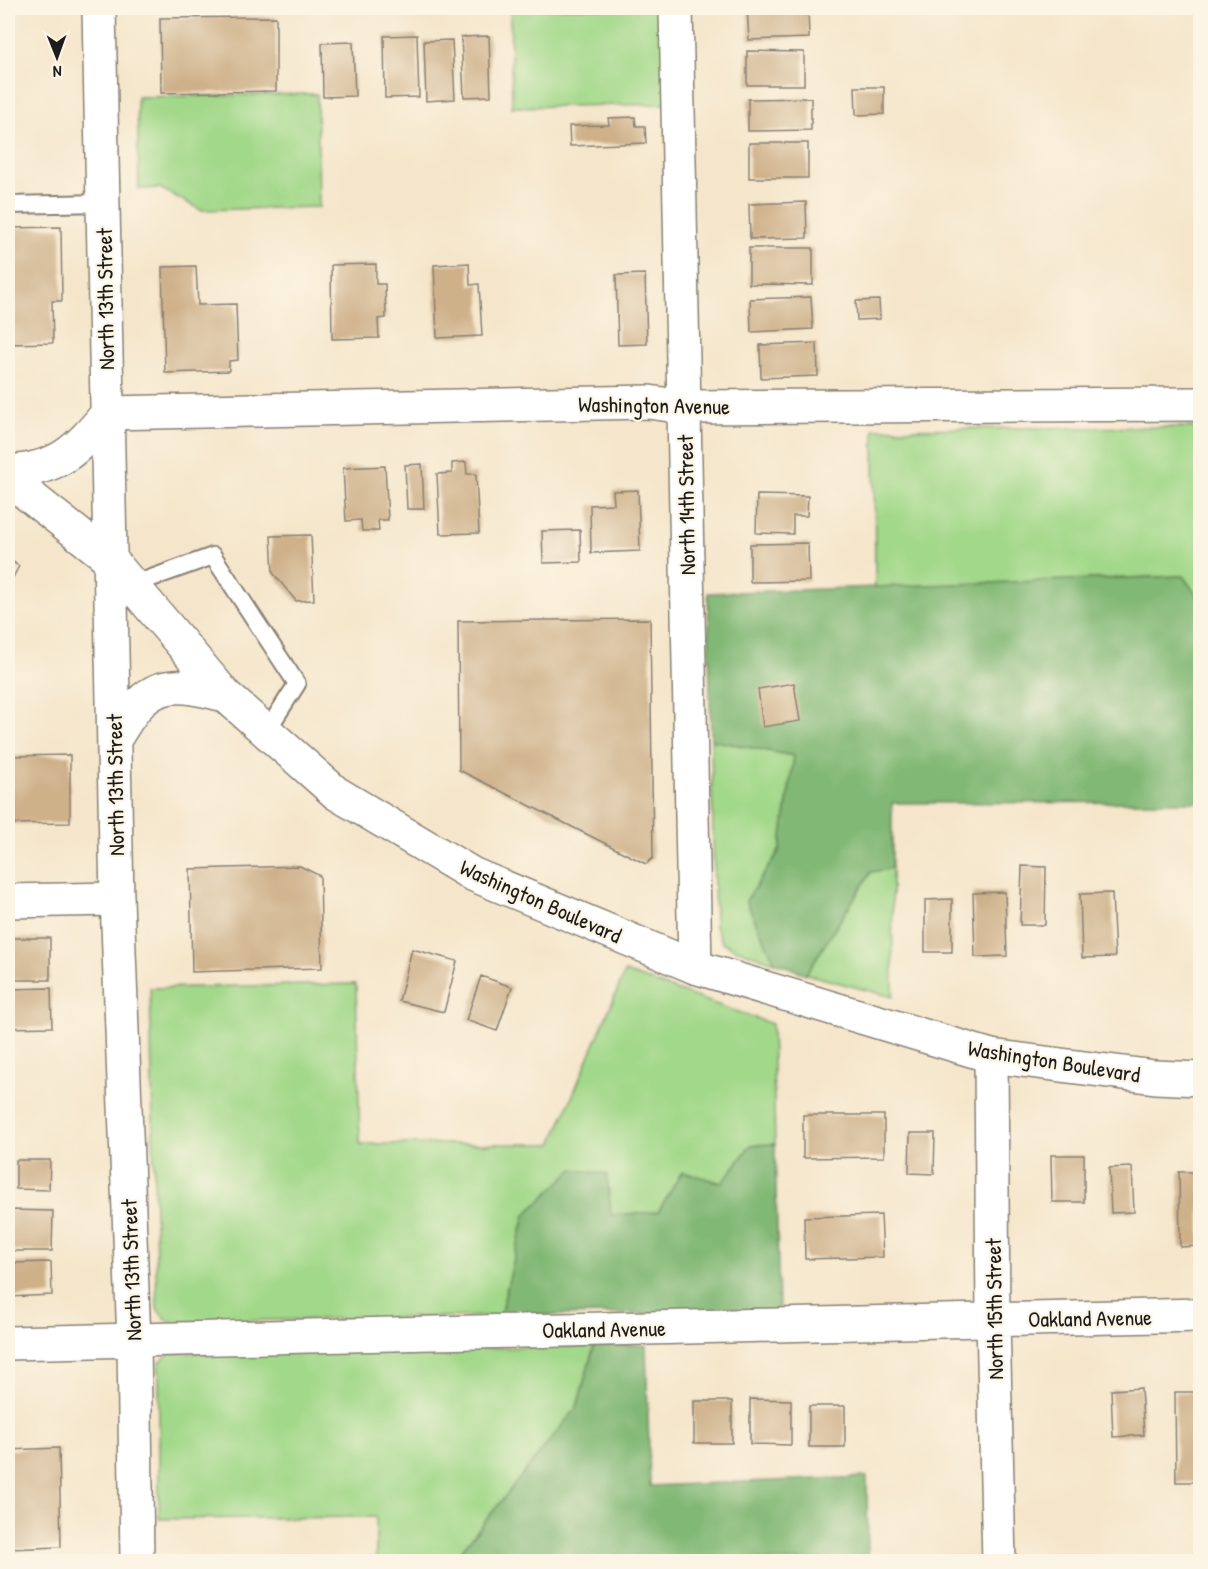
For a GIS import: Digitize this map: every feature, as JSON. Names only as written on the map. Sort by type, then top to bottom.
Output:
[{"type":"street","name":"North 13th Street","points":[[99,8],[117,899],[134,1341],[137,1562]]},
{"type":"street","name":"North 14th Street","points":[[676,8],[695,966]]},
{"type":"street","name":"Washington Avenue","points":[[108,413],[649,402],[684,407],[1200,404]]},
{"type":"street","points":[[8,472],[31,471],[63,458],[86,439],[108,413]]},
{"type":"street","name":"Washington Boulevard","points":[[8,479],[110,559],[225,695],[336,793],[472,874],[695,966],[991,1056],[1155,1077],[1200,1079]]},
{"type":"street","points":[[114,740],[140,702],[162,688],[185,686],[225,695]]},
{"type":"street","points":[[8,901],[117,899]]},
{"type":"street","name":"North 15th Street","points":[[991,1056],[993,1321],[999,1562]]},
{"type":"street","name":"Oakland Avenue","points":[[8,1343],[1200,1316]]},
{"type":"lane","points":[[8,205],[103,203]]},
{"type":"lane","points":[[132,585],[213,556],[297,684],[266,732]]},
{"type":"green space","points":[[510,8],[667,8],[669,104],[512,107]]},
{"type":"green space","points":[[317,94],[319,207],[201,210],[160,188],[139,189],[137,97]]},
{"type":"green space","points":[[1200,427],[1200,600],[1183,576],[875,587],[874,429]]},
{"type":"green space","points":[[1183,576],[1200,600],[1200,802],[892,803],[892,868],[871,872],[806,974],[775,962],[746,901],[780,850],[794,756],[711,740],[708,593]]},
{"type":"green space","points":[[711,740],[794,756],[780,850],[746,901],[775,962],[735,949],[722,942],[715,926]]},
{"type":"green space","points":[[892,868],[893,997],[806,974],[871,872]]},
{"type":"green space","points":[[625,972],[772,1024],[775,1144],[751,1145],[722,1183],[682,1172],[659,1212],[610,1215],[525,1215],[500,1316],[169,1322],[157,1309],[150,988],[356,984],[360,1144],[552,1144]]},
{"type":"green space","points":[[775,1144],[779,1311],[500,1316],[525,1215],[573,1169],[607,1174],[611,1215],[658,1212],[682,1172],[722,1183],[751,1145]]},
{"type":"green space","points":[[646,1345],[650,1486],[867,1477],[868,1561],[453,1561],[577,1407],[594,1346]]},
{"type":"green space","points":[[594,1346],[577,1407],[453,1561],[376,1561],[376,1517],[159,1519],[159,1363],[170,1353]]},
{"type":"building","points":[[747,8],[808,8],[809,38],[749,40]]},
{"type":"building","points":[[276,17],[276,91],[161,93],[160,18]]},
{"type":"building","points":[[417,35],[419,97],[385,98],[384,36]]},
{"type":"building","points":[[489,36],[491,96],[464,97],[461,37]]},
{"type":"building","points":[[452,40],[455,99],[426,101],[424,41]]},
{"type":"building","points":[[353,42],[355,96],[323,97],[322,43]]},
{"type":"building","points":[[747,51],[804,52],[804,85],[747,85]]},
{"type":"building","points":[[855,87],[884,87],[884,114],[856,115]]},
{"type":"building","points":[[811,98],[811,130],[748,131],[748,99]]},
{"type":"building","points":[[635,117],[636,126],[645,126],[646,143],[570,146],[569,126],[609,125],[608,118]]},
{"type":"building","points":[[749,143],[808,143],[808,178],[749,178]]},
{"type":"building","points":[[806,202],[807,238],[750,239],[749,204]]},
{"type":"building","points":[[61,227],[62,301],[52,301],[53,343],[8,344],[8,228]]},
{"type":"building","points":[[749,248],[813,248],[813,285],[749,284]]},
{"type":"building","points":[[469,263],[470,285],[479,284],[482,336],[437,338],[434,265]]},
{"type":"building","points":[[376,264],[376,284],[385,284],[386,318],[378,319],[379,338],[332,339],[331,265]]},
{"type":"building","points":[[196,266],[198,305],[236,304],[238,360],[229,361],[229,371],[165,373],[162,267]]},
{"type":"building","points":[[645,274],[647,344],[618,345],[616,275]]},
{"type":"building","points":[[811,297],[813,329],[751,332],[750,299]]},
{"type":"building","points":[[879,300],[880,319],[857,320],[856,301]]},
{"type":"building","points":[[817,343],[818,376],[761,378],[760,345]]},
{"type":"building","points":[[466,462],[467,474],[476,474],[479,533],[440,534],[437,474],[452,473],[452,463]]},
{"type":"building","points":[[422,464],[424,509],[407,509],[405,465]]},
{"type":"building","points":[[385,466],[388,520],[378,520],[379,531],[362,531],[361,520],[346,521],[343,468]]},
{"type":"building","points":[[638,490],[640,551],[591,553],[590,505],[614,504],[613,491]]},
{"type":"building","points":[[757,495],[808,496],[807,516],[793,516],[793,534],[756,533]]},
{"type":"building","points":[[580,530],[581,562],[543,563],[542,531]]},
{"type":"building","points":[[311,535],[314,600],[296,601],[273,573],[271,536]]},
{"type":"building","points":[[808,543],[809,581],[750,582],[750,544]]},
{"type":"building","points":[[8,559],[19,566],[8,587]]},
{"type":"building","points":[[650,619],[653,858],[646,864],[459,770],[458,621]]},
{"type":"building","points":[[794,683],[800,721],[763,727],[758,689]]},
{"type":"building","points":[[70,755],[70,823],[8,824],[8,756]]},
{"type":"building","points":[[300,866],[320,876],[322,968],[192,972],[190,869]]},
{"type":"building","points":[[1022,866],[1046,867],[1045,925],[1020,925]]},
{"type":"building","points":[[1005,892],[1007,956],[975,957],[973,893]]},
{"type":"building","points":[[1112,893],[1115,957],[1082,958],[1080,894]]},
{"type":"building","points":[[952,899],[952,952],[925,952],[925,900]]},
{"type":"building","points":[[8,938],[50,938],[50,980],[8,980]]},
{"type":"building","points":[[412,949],[457,961],[444,1012],[399,1001]]},
{"type":"building","points":[[481,976],[512,987],[497,1031],[466,1020]]},
{"type":"building","points":[[51,988],[52,1027],[8,1028],[8,989]]},
{"type":"building","points":[[803,1115],[884,1115],[884,1157],[803,1158]]},
{"type":"building","points":[[910,1133],[935,1133],[934,1174],[909,1173]]},
{"type":"building","points":[[1051,1155],[1084,1155],[1084,1202],[1052,1202]]},
{"type":"building","points":[[16,1160],[50,1160],[49,1190],[16,1189]]},
{"type":"building","points":[[1132,1167],[1134,1212],[1111,1213],[1109,1168]]},
{"type":"building","points":[[1179,1172],[1200,1172],[1200,1246],[1180,1247]]},
{"type":"building","points":[[8,1210],[53,1211],[52,1251],[8,1251]]},
{"type":"building","points":[[881,1215],[883,1257],[805,1259],[804,1217]]},
{"type":"building","points":[[51,1262],[52,1295],[8,1297],[8,1263]]},
{"type":"building","points":[[1141,1388],[1144,1435],[1113,1437],[1111,1390]]},
{"type":"building","points":[[1175,1392],[1200,1392],[1200,1482],[1176,1482]]},
{"type":"building","points":[[750,1399],[791,1400],[791,1445],[750,1444]]},
{"type":"building","points":[[694,1401],[732,1401],[732,1443],[694,1443]]},
{"type":"building","points":[[809,1406],[845,1406],[845,1447],[809,1447]]},
{"type":"building","points":[[59,1448],[61,1547],[8,1549],[8,1450]]}]
